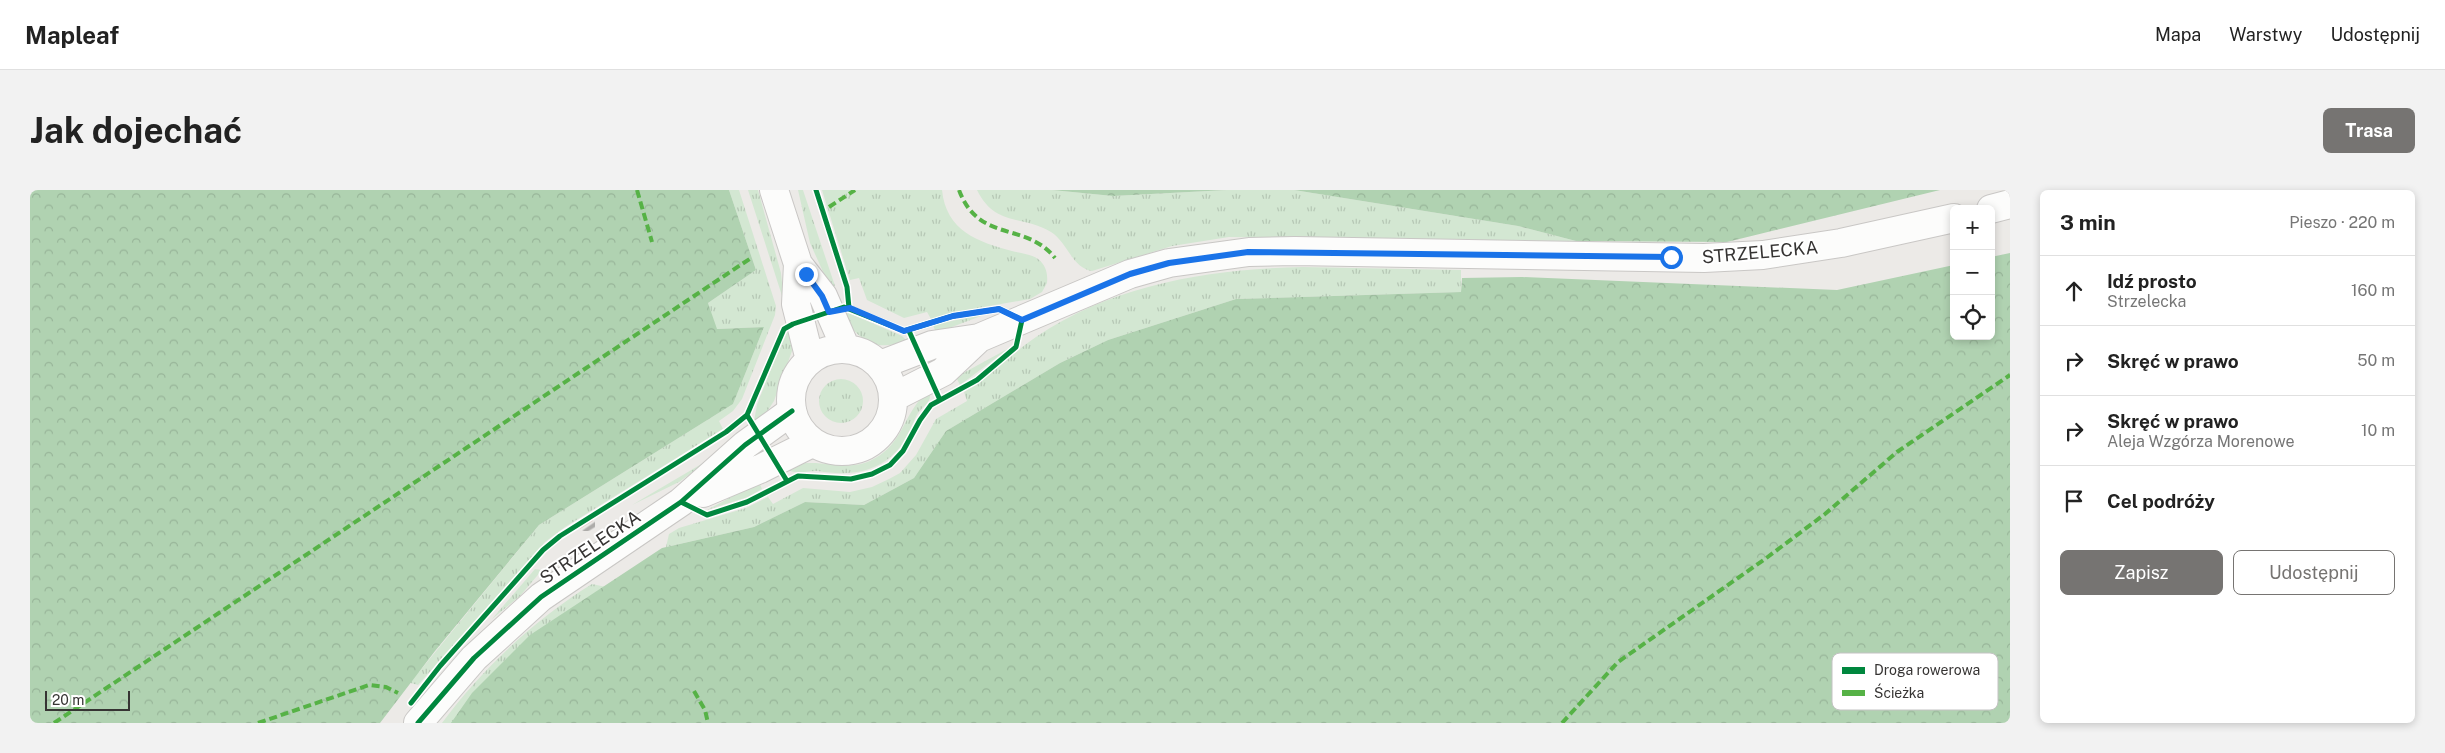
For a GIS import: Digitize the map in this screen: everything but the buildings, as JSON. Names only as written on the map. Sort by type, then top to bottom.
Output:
[{"type":"main road","points":[[774,190],[798,264],[822,296],[846,349]]},
{"type":"main road","points":[[1995,208],[2010,204]]},
{"type":"main road","name":"STRZELECKA","points":[[880,365],[932,345],[979,338],[1130,274],[1169,263],[1206,257],[1248,252],[1704,258],[1763,255],[1841,244],[1950,219]]},
{"type":"main road","points":[[798,264],[796,304],[810,360]]},
{"type":"main road","name":"STRZELECKA","points":[[894,398],[943,372],[979,338]]},
{"type":"main road","points":[[846,349],[870,357],[880,365],[890,380],[894,398],[891,416],[882,433],[867,446],[849,452],[830,451],[812,443],[799,428],[792,411],[791,392],[798,374],[810,360],[827,351],[846,349]]},
{"type":"main road","name":"STRZELECKA","points":[[418,723],[474,658],[541,597],[681,502],[745,446],[792,411]]},
{"type":"main road","name":"STRZELECKA","points":[[681,502],[760,469],[812,443]]},
{"type":"green space","points":[[30,190],[729,190],[756,270],[708,303],[717,329],[764,327],[733,404],[539,525],[435,651],[380,723],[30,723]]},
{"type":"green space","points":[[729,190],[739,190],[776,306],[775,315],[742,399],[733,411],[719,421],[723,429],[565,527],[545,542],[418,685],[407,682],[402,665],[419,672],[539,525],[733,404],[764,327],[716,329],[708,303],[756,270]]},
{"type":"green space","points":[[748,190],[758,190],[781,273],[784,302]]},
{"type":"green space","points":[[798,190],[803,190],[835,286],[830,287],[810,243]]},
{"type":"green space","points":[[822,190],[942,190],[950,216],[957,225],[976,239],[1035,257],[1043,264],[1046,270],[1047,283],[1042,292],[1030,299],[955,312],[931,319],[927,312],[904,318],[867,300],[859,278],[850,280]]},
{"type":"green space","points":[[977,190],[1052,190],[1113,196],[1227,190],[1294,190],[1518,226],[1576,241],[1229,237],[1172,246],[1092,271],[1080,265],[1062,242],[1051,232],[1030,223],[1001,215],[992,210],[984,202]]},
{"type":"green space","points":[[1052,190],[1227,190],[1113,196]]},
{"type":"green space","points":[[1294,190],[1940,190],[1727,242],[1576,241],[1518,226]]},
{"type":"green space","points":[[2010,253],[2010,723],[451,723],[472,693],[530,635],[662,548],[754,527],[805,502],[864,505],[914,478],[946,431],[1060,363],[1108,340],[1236,299],[1461,292],[1462,278],[1522,277],[1837,290],[1950,266],[1950,340],[1995,340],[1995,256]]},
{"type":"green space","points":[[1267,268],[1461,270],[1461,292],[1236,299],[1108,340],[1060,363],[946,431],[914,478],[864,505],[805,502],[754,527],[666,547],[669,534],[679,528],[746,508],[768,497],[773,504],[803,488],[850,492],[872,487],[900,473],[916,455],[936,419],[967,401],[964,392],[1036,337],[1066,319],[1098,304],[1130,292],[1198,276]]},
{"type":"green space","points":[[849,313],[902,336],[906,340],[886,345],[877,345],[869,342],[854,331],[841,314]]},
{"type":"green space","points":[[989,313],[936,333],[933,325]]},
{"type":"green space","points":[[792,329],[792,351],[774,401],[766,413],[754,421],[757,405],[784,335]]},
{"type":"green space","points":[[1011,347],[960,385],[956,377]]},
{"type":"green space","points":[[837,379],[845,379],[857,385],[863,401],[857,417],[845,423],[837,423],[825,417],[819,405],[819,397],[825,385]]},
{"type":"green space","points":[[929,391],[929,401],[918,413],[905,440],[897,451],[878,465],[867,470],[843,473],[793,472],[785,468],[807,463],[856,465],[874,459],[884,452],[897,438],[915,406]]},
{"type":"green space","points":[[715,456],[679,482],[632,505]]},
{"type":"green space","points":[[759,482],[762,489],[748,497],[707,510]]},
{"type":"green space","points":[[535,569],[542,570],[520,596],[492,619]]},
{"type":"green space","points":[[592,584],[606,587],[459,723],[442,723],[474,684],[510,647],[550,613]]},
{"type":"marked path","points":[[637,190],[652,242]]},
{"type":"marked path","points":[[829,207],[855,190]]},
{"type":"marked path","points":[[959,190],[968,207],[978,218],[991,225],[1031,239],[1055,258]]},
{"type":"marked path","points":[[54,723],[751,258]]},
{"type":"marked path","points":[[1562,723],[1618,662],[1765,559],[1825,514],[1897,452],[2010,375]]},
{"type":"marked path","points":[[258,723],[369,685],[386,687],[398,693]]},
{"type":"marked path","points":[[694,691],[705,710],[708,723]]},
{"type":"cycle path","points":[[816,190],[847,287],[849,308]]},
{"type":"cycle path","points":[[681,502],[707,515],[747,502],[798,476],[851,479],[872,474],[890,465],[903,451],[920,420],[931,405],[977,380],[1016,347],[1022,320],[999,309],[953,316],[904,331],[844,307],[793,324],[784,329],[747,415],[787,481]]},
{"type":"cycle path","points":[[909,331],[940,400]]},
{"type":"cycle path","points":[[418,723],[474,658],[541,597],[681,502],[745,445],[792,411]]},
{"type":"cycle path","points":[[411,703],[440,666],[543,550],[560,536],[726,432],[747,415]]},
{"type":"route","points":[[806,274],[822,296],[829,312],[838,308],[850,308],[899,330],[909,331],[942,318],[999,309],[1022,320],[1130,274],[1169,263],[1248,252],[1671,257]]}]
